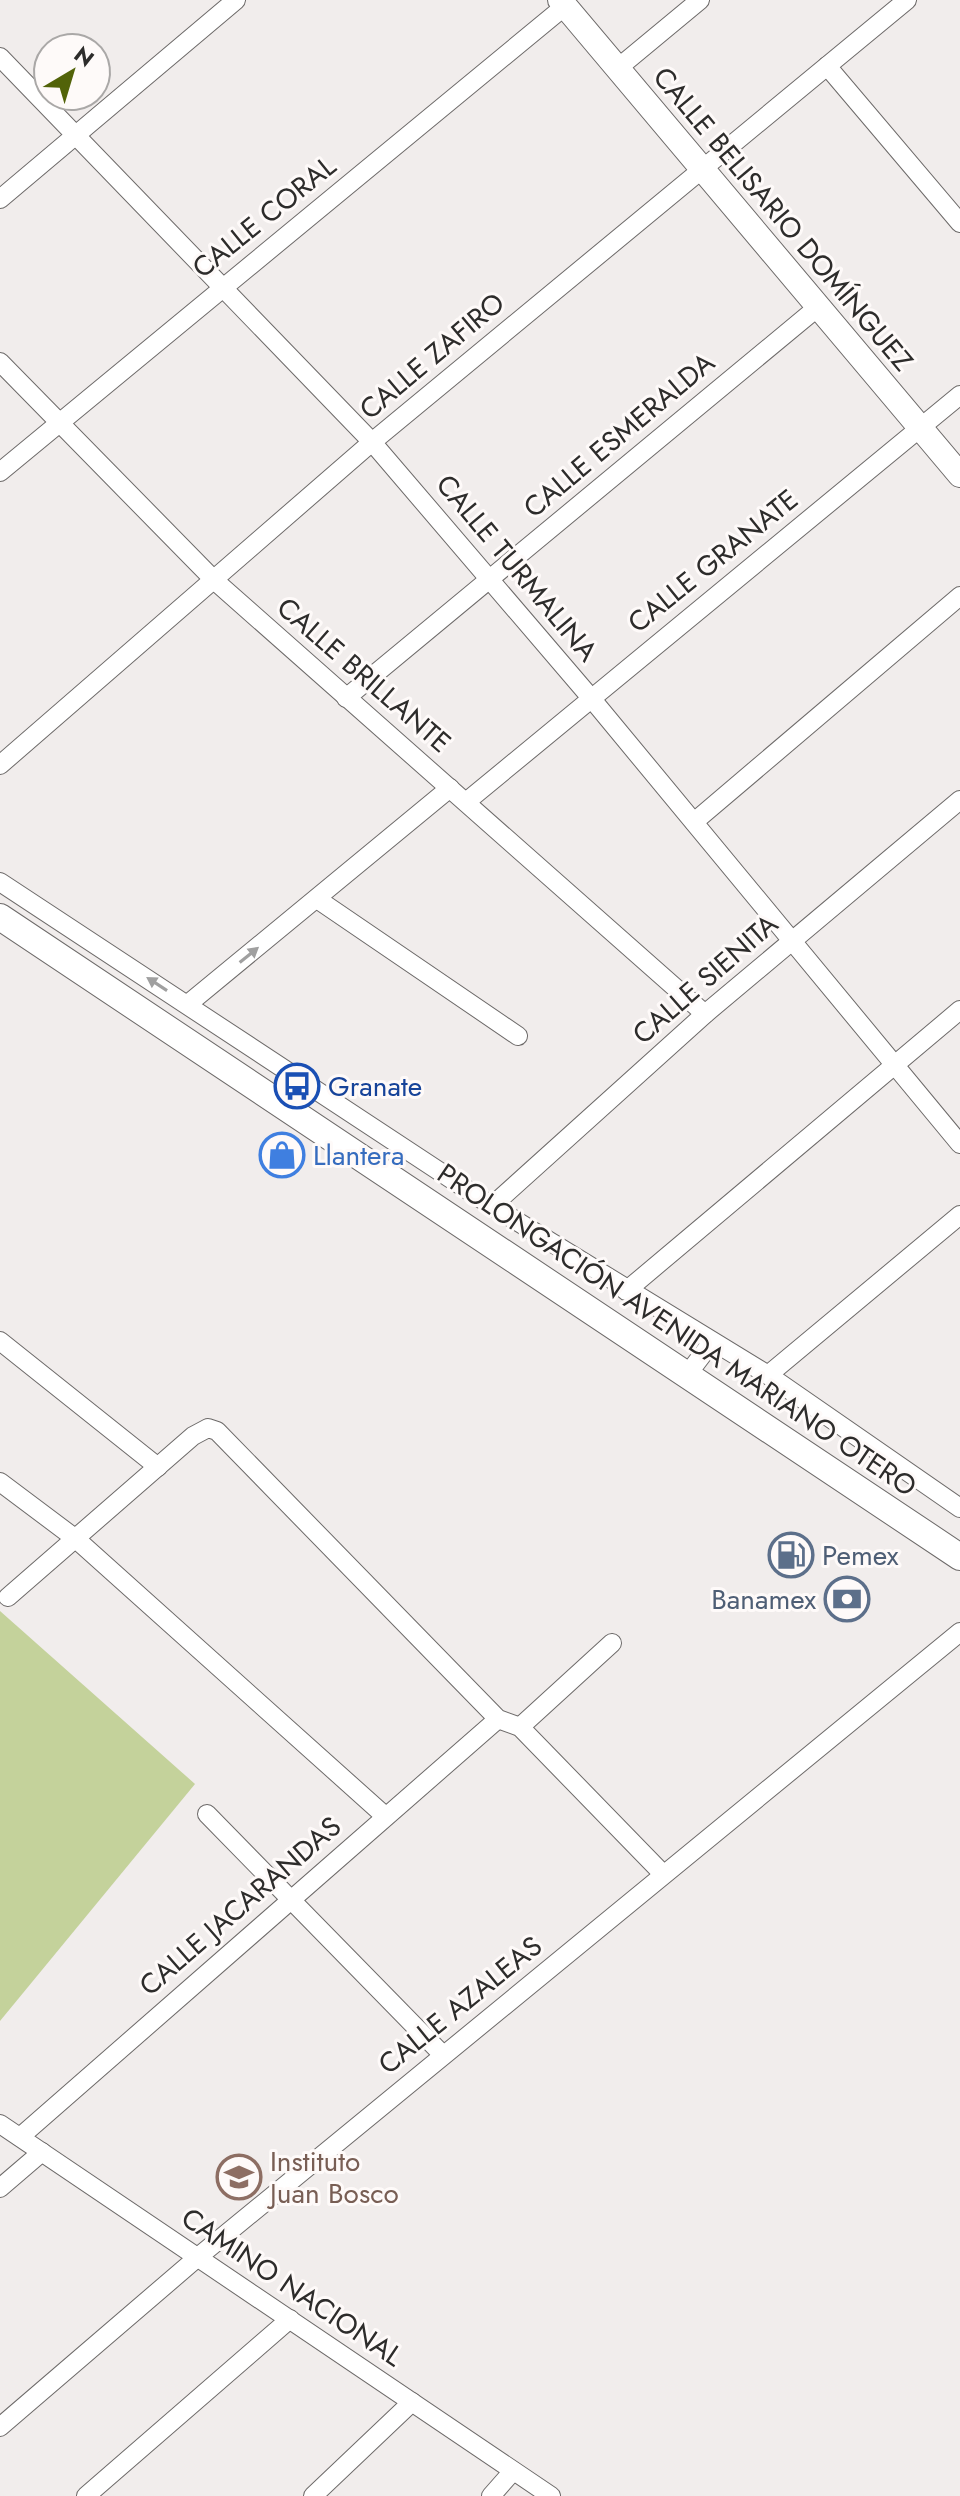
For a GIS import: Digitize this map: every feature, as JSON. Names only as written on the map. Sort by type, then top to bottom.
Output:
[{"type":"main road","name":"PROLONGACIÓN AVENIDA MARIANO OTERO","points":[[0,917],[960,1557]]},
{"type":"street","points":[[0,199],[236,0]]},
{"type":"street","points":[[618,68],[700,0]]},
{"type":"street","name":"CALLE ZAFIRO","points":[[0,765],[372,442],[907,0]]},
{"type":"street","name":"CALLE BELISARIO DOMÍNGUEZ","points":[[563,3],[960,475]]},
{"type":"street","name":"CALLE CORAL","points":[[0,472],[563,3]]},
{"type":"street","name":"CALLE TURMALINA","points":[[0,57],[372,442],[591,698],[960,1144]]},
{"type":"street","points":[[827,66],[960,223]]},
{"type":"street","name":"CALLE ESMERALDA","points":[[346,698],[818,307]]},
{"type":"street","name":"CALLE BRILLANTE","points":[[0,362],[214,580],[705,1014]]},
{"type":"street","name":"CALLE GRANATE","points":[[466,802],[960,395]]},
{"type":"street","points":[[694,822],[960,596]]},
{"type":"street","points":[[188,1004],[450,788]]},
{"type":"street","name":"CALLE SIENITA","points":[[492,1206],[705,1014],[960,800]]},
{"type":"street","points":[[0,882],[492,1206],[626,1291],[768,1375],[960,1508]]},
{"type":"street","points":[[317,899],[518,1036]]},
{"type":"street","points":[[626,1291],[960,1010]]},
{"type":"street","points":[[768,1375],[960,1215]]},
{"type":"street","points":[[0,1341],[158,1467]]},
{"type":"street","points":[[687,1375],[712,1342]]},
{"type":"street","points":[[8,1597],[158,1467],[208,1428],[225,1438],[498,1719],[520,1727],[663,1874]]},
{"type":"street","points":[[0,1482],[76,1539],[385,1816]]},
{"type":"street","name":"CALLE AZALEAS","points":[[0,2427],[198,2257],[960,1632]]},
{"type":"street","points":[[520,1727],[612,1643]]},
{"type":"street","name":"CALLE JACARANDAS","points":[[20,2137],[498,1719]]},
{"type":"street","points":[[207,1814],[443,2055]]},
{"type":"street","name":"CAMINO NACIONAL","points":[[0,2124],[551,2496]]},
{"type":"street","points":[[0,2188],[42,2152]]},
{"type":"street","points":[[86,2496],[290,2319]]},
{"type":"street","points":[[313,2496],[412,2402]]},
{"type":"street","points":[[491,2496],[513,2471]]},
{"type":"green space","points":[[0,1611],[195,1784],[0,2021]]},
{"type":"place","name":"Granate","points":[[297,1086]]},
{"type":"place","name":"Llantera","points":[[282,1155]]},
{"type":"place","name":"Pemex","points":[[791,1555]]},
{"type":"place","name":"Banamex","points":[[847,1599]]},
{"type":"place","name":"Instituto Juan Bosco","points":[[239,2177]]}]
